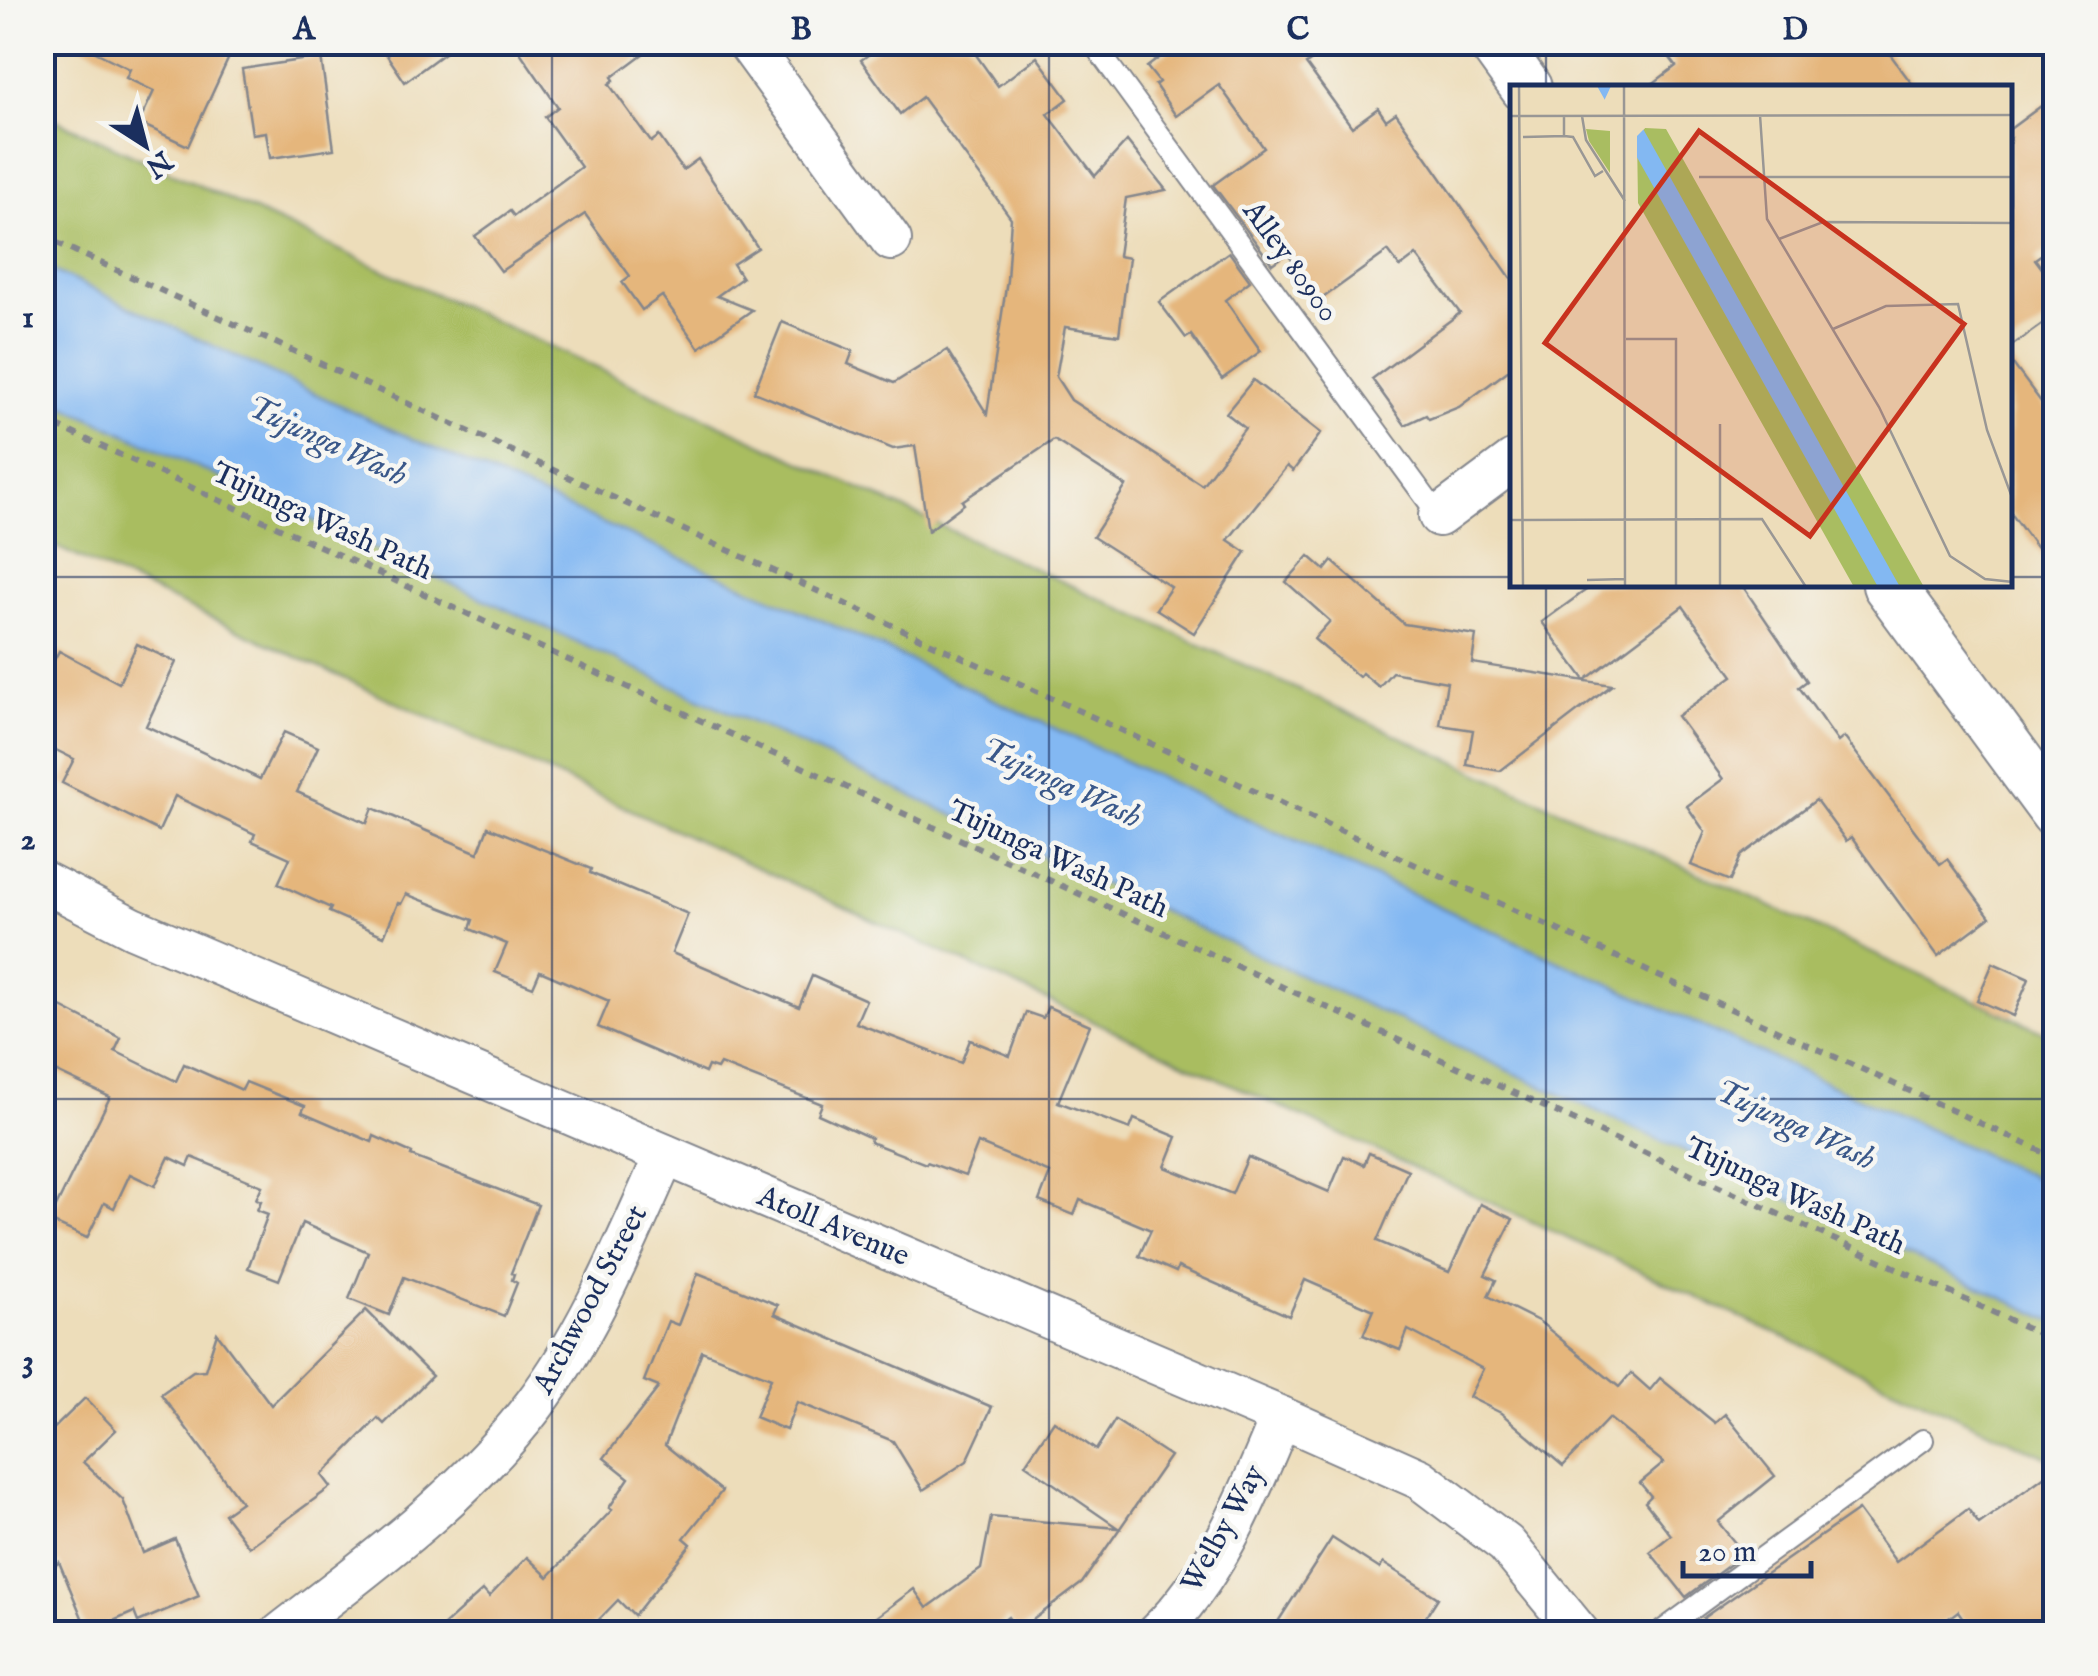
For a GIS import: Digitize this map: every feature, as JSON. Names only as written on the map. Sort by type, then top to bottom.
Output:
[{"type":"street","points":[[746,42],[891,240]]},
{"type":"street","points":[[1493,42],[1524,85]]},
{"type":"street","points":[[1439,516],[1510,463]]},
{"type":"street","points":[[1890,588],[2056,813]]},
{"type":"street","name":"Atoll Avenue","points":[[42,881],[133,928],[1282,1416],[1420,1479],[1506,1544],[1580,1634]]},
{"type":"street","name":"Archwood Street","points":[[280,1634],[396,1544],[474,1473],[535,1404],[582,1327],[664,1155]]},
{"type":"street","name":"Welby Way","points":[[1156,1634],[1218,1553],[1282,1416]]},
{"type":"lane","name":"Alley 80900","points":[[1092,42],[1439,516]]},
{"type":"lane","points":[[1658,1634],[1923,1440]]},
{"type":"path","points":[[42,236],[2056,1158]]},
{"type":"path","name":"Tujunga Wash Path","points":[[42,419],[2056,1341]]},
{"type":"green space","points":[[43,114],[2055,1037],[2055,1461],[43,541]]},
{"type":"water","name":"Tujunga Wash","points":[[43,266],[390,429],[868,641],[1269,829],[2055,1187],[2055,1322],[43,396]]},
{"type":"building","points":[[75,42],[202,42],[230,55],[188,146],[139,123],[154,91],[126,78],[130,69]]},
{"type":"building","points":[[378,42],[459,42],[405,82]]},
{"type":"building","points":[[513,42],[659,42],[612,77],[614,80],[609,84],[651,142],[659,136],[683,170],[698,159],[758,248],[733,264],[742,278],[717,296],[752,310],[699,348],[662,296],[642,310],[622,282],[630,276],[585,214],[501,271],[475,236],[510,211],[514,216],[581,167],[545,117],[558,107]]},
{"type":"building","points":[[886,42],[967,42],[998,86],[1037,57],[1068,99],[1048,114],[1095,176],[1127,141],[1166,190],[1126,198],[1118,256],[1129,258],[1119,335],[1065,327],[1056,377],[1071,400],[1202,485],[1245,428],[1226,413],[1253,380],[1321,433],[1293,471],[1287,466],[1228,540],[1246,552],[1194,633],[1156,609],[1171,587],[1093,537],[1126,486],[1054,440],[962,501],[964,504],[928,531],[915,446],[893,449],[754,392],[782,322],[853,351],[848,364],[894,383],[947,350],[987,414],[1007,280],[1011,218],[922,97],[900,114],[861,60]]},
{"type":"building","points":[[1181,42],[1338,42],[1306,64],[1352,127],[1378,108],[1386,120],[1396,113],[1510,277],[1510,369],[1459,407],[1405,425],[1372,379],[1460,313],[1416,255],[1400,267],[1388,251],[1320,300],[1287,253],[1272,264],[1213,185],[1264,148],[1219,85],[1176,116],[1147,67]]},
{"type":"building","points":[[1658,42],[1881,42],[1913,85],[1651,85],[1676,66]]},
{"type":"building","points":[[321,57],[334,149],[270,158],[266,132],[252,134],[242,69]]},
{"type":"building","points":[[2056,95],[2056,244],[2035,259],[2056,287],[2056,314],[2013,345],[2013,127]]},
{"type":"building","points":[[1229,252],[1250,281],[1225,300],[1261,351],[1222,379],[1191,335],[1186,338],[1159,302]]},
{"type":"building","points":[[2013,364],[2056,422],[2056,574],[2013,516]]},
{"type":"building","points":[[1309,556],[1325,570],[1332,561],[1404,624],[1476,635],[1472,663],[1612,685],[1500,771],[1467,765],[1473,730],[1440,725],[1447,682],[1392,672],[1379,687],[1362,673],[1359,677],[1314,639],[1330,621],[1286,582]]},
{"type":"building","points":[[1589,588],[1744,588],[1807,681],[1799,687],[1838,742],[1844,737],[1940,864],[1947,859],[1990,917],[1938,956],[1851,837],[1846,841],[1816,800],[1741,856],[1730,881],[1691,865],[1705,832],[1687,806],[1723,779],[1677,716],[1733,676],[1683,606],[1585,680],[1542,622]]},
{"type":"building","points":[[137,644],[176,662],[146,726],[260,779],[284,732],[318,747],[297,792],[367,823],[373,808],[478,853],[488,827],[591,869],[590,873],[688,914],[672,953],[799,1007],[812,976],[866,1000],[856,1023],[961,1063],[970,1040],[1010,1056],[1026,1012],[1043,1018],[1048,1007],[1090,1025],[1058,1102],[1130,1129],[1134,1119],[1177,1137],[1165,1167],[1232,1194],[1248,1157],[1329,1192],[1344,1156],[1364,1165],[1369,1153],[1408,1170],[1377,1241],[1449,1272],[1480,1204],[1513,1219],[1485,1275],[1496,1280],[1488,1296],[1540,1322],[1619,1387],[1631,1373],[1650,1390],[1660,1378],[1715,1423],[1725,1414],[1775,1476],[1718,1522],[1744,1554],[1686,1597],[1650,1552],[1671,1535],[1645,1502],[1651,1496],[1640,1483],[1664,1463],[1609,1418],[1563,1466],[1501,1413],[1469,1397],[1483,1369],[1408,1330],[1400,1350],[1363,1335],[1374,1310],[1305,1280],[1289,1316],[1178,1267],[1176,1272],[1139,1256],[1151,1230],[1080,1200],[1074,1215],[1039,1201],[1050,1173],[978,1143],[965,1176],[870,1142],[871,1138],[818,1114],[822,1104],[720,1064],[717,1069],[708,1066],[705,1073],[598,1027],[609,1001],[540,971],[533,987],[495,972],[507,944],[470,929],[473,920],[406,894],[384,936],[278,884],[290,858],[252,841],[255,834],[175,796],[159,831],[62,783],[74,759],[42,743],[42,683],[59,651],[119,683]]},
{"type":"building","points":[[1993,963],[2029,979],[2013,1016],[1977,1000]]},
{"type":"building","points":[[42,997],[121,1038],[115,1051],[176,1081],[184,1064],[242,1090],[246,1082],[305,1106],[302,1112],[372,1142],[374,1136],[412,1153],[411,1156],[538,1205],[511,1273],[517,1283],[504,1316],[404,1277],[389,1315],[349,1299],[368,1252],[302,1223],[279,1280],[248,1268],[268,1214],[257,1210],[261,1201],[256,1199],[262,1186],[192,1157],[188,1166],[169,1157],[155,1186],[130,1174],[114,1208],[104,1203],[87,1238],[49,1221],[110,1097],[42,1065]]},
{"type":"building","points":[[698,1273],[778,1305],[774,1314],[992,1407],[967,1461],[923,1490],[893,1441],[797,1402],[786,1430],[755,1417],[771,1378],[702,1351],[665,1445],[722,1491],[684,1538],[691,1544],[634,1616],[618,1600],[585,1634],[434,1634],[483,1590],[489,1597],[527,1557],[548,1577],[612,1510],[609,1508],[629,1478],[604,1458],[659,1387],[644,1381],[668,1321],[678,1325]]},
{"type":"building","points":[[366,1310],[432,1376],[384,1424],[378,1418],[322,1475],[331,1487],[249,1547],[224,1514],[241,1502],[161,1394],[193,1371],[205,1370],[217,1333],[271,1405]]},
{"type":"building","points":[[85,1398],[116,1430],[83,1462],[123,1500],[143,1553],[175,1539],[199,1596],[138,1622],[134,1612],[88,1632],[59,1562],[42,1578],[42,1440]]},
{"type":"building","points":[[1115,1420],[1170,1456],[1082,1583],[1018,1631],[1008,1617],[986,1634],[853,1634],[914,1589],[927,1608],[981,1569],[991,1517],[1118,1528],[1025,1464],[1054,1421],[1096,1450]]},
{"type":"building","points":[[2056,1468],[2056,1634],[1974,1634],[1958,1611],[1928,1634],[1715,1634],[1703,1618],[1858,1510],[1896,1562],[1968,1509],[1979,1524]]},
{"type":"building","points":[[1332,1538],[1380,1569],[1383,1563],[1438,1598],[1415,1634],[1270,1634]]}]
